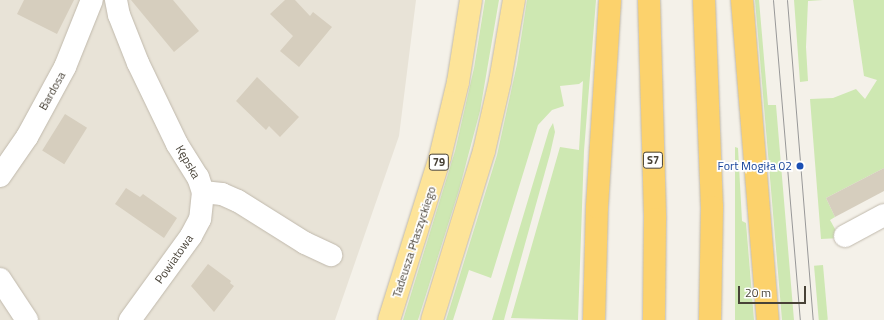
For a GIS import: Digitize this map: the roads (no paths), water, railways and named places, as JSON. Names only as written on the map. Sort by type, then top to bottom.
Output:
[{"type":"highway","points":[[594,320],[596,207],[610,0]]},
{"type":"highway","name":"S7","points":[[649,0],[655,219],[654,320]]},
{"type":"highway","points":[[704,0],[712,207],[710,320]]},
{"type":"highway","points":[[742,0],[768,320]]},
{"type":"main road","name":"Tadeusza Ptaszyckiego","points":[[389,320],[442,150],[458,82],[471,0]]},
{"type":"main road","points":[[432,320],[484,151],[500,81],[514,0]]},
{"type":"street","name":"Bardosa","points":[[0,176],[27,136],[65,67],[92,0]]},
{"type":"street","name":"Kępska","points":[[116,0],[119,15],[138,63],[178,144],[198,177],[203,192],[222,194],[238,201],[305,243],[331,255]]},
{"type":"street","name":"Powiatowa","points":[[130,320],[191,236],[200,219],[203,192]]},
{"type":"street","points":[[845,236],[884,215]]},
{"type":"street","points":[[0,279],[27,320]]},
{"type":"tram line","points":[[773,0],[800,320]]},
{"type":"tram line","points":[[787,0],[813,320]]},
{"type":"place","name":"Fort Mogiła 02","points":[[800,166]]}]
